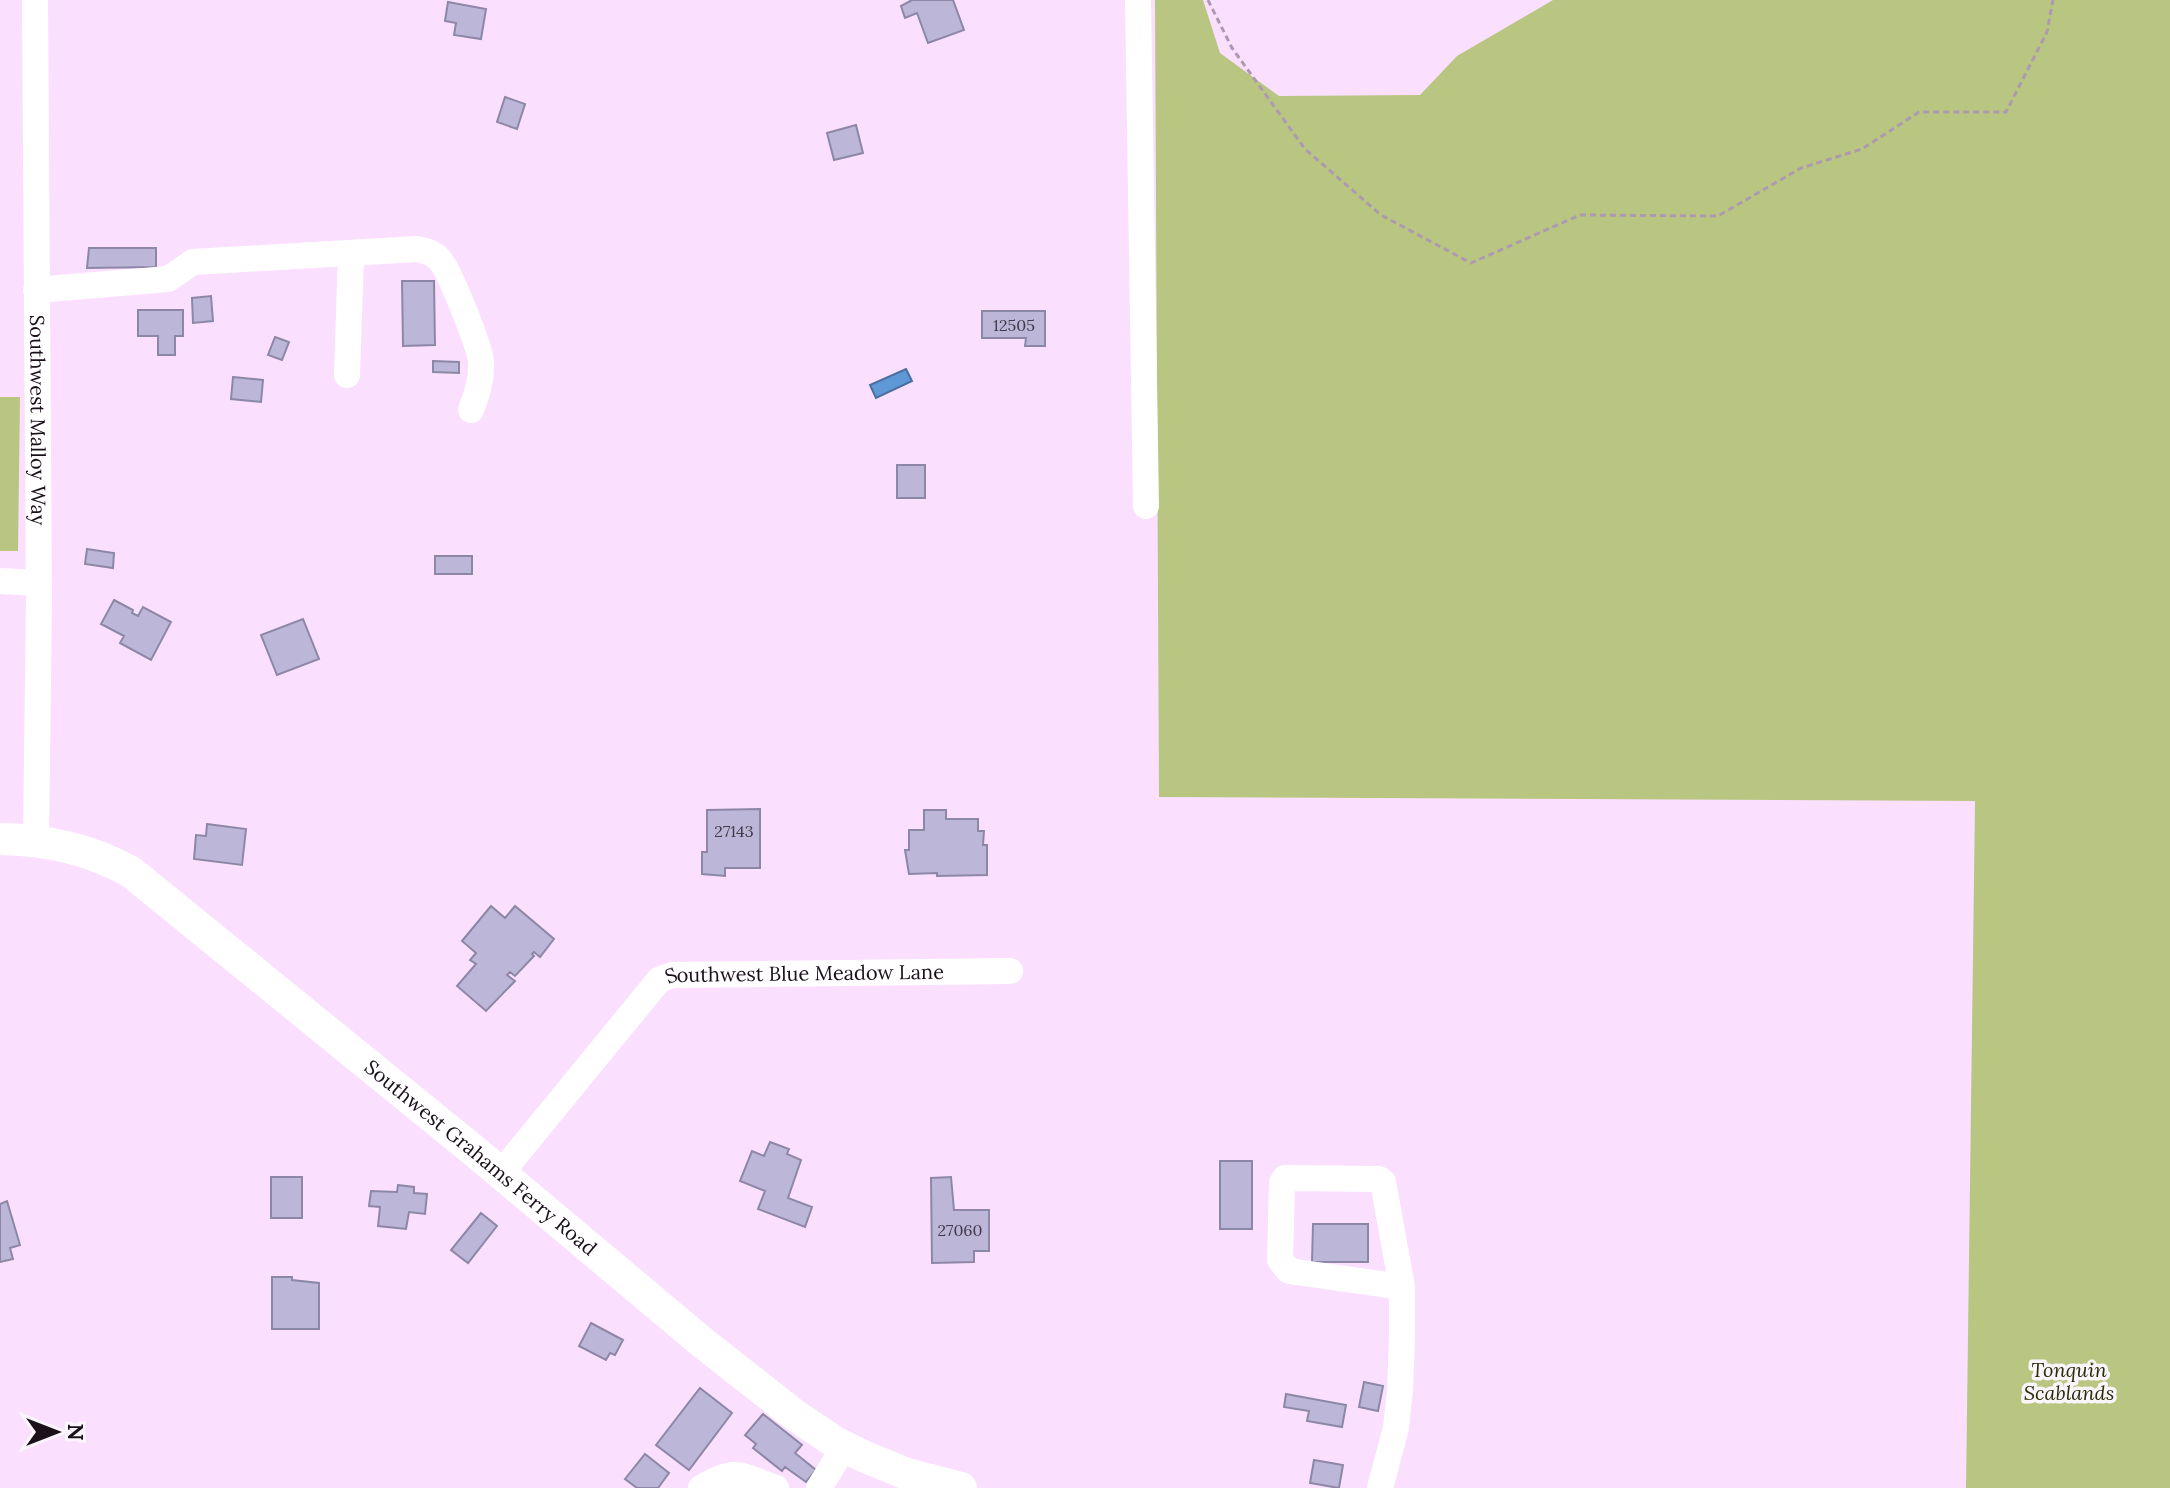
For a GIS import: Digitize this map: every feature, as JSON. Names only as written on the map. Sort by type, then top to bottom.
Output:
[{"type":"main road","name":"Southwest Grahams Ferry Road","points":[[0,839],[78,848],[131,872],[796,1416],[844,1447],[907,1474],[961,1488]]},
{"type":"street","name":"Southwest Malloy Way","points":[[35,0],[36,841]]},
{"type":"street","points":[[1138,0],[1146,506]]},
{"type":"street","points":[[36,290],[168,279],[193,262],[417,249],[437,256],[452,280],[481,358],[481,379],[471,410]]},
{"type":"street","points":[[347,375],[351,255]]},
{"type":"street","points":[[0,581],[38,583]]},
{"type":"street","name":"Southwest Blue Meadow Lane","points":[[501,1173],[659,980],[672,975],[1010,971]]},
{"type":"street","points":[[1380,1488],[1396,1428],[1402,1287],[1383,1182],[1379,1179],[1285,1178],[1282,1183],[1280,1260],[1285,1268],[1402,1287]]},
{"type":"street","points":[[819,1488],[844,1447]]},
{"type":"street","points":[[701,1488],[722,1476],[735,1473],[776,1488]]},
{"type":"path","points":[[1208,0],[1232,48],[1305,149],[1381,215],[1471,263],[1580,215],[1718,216],[1801,168],[1862,149],[1919,112],[2006,112],[2047,32],[2053,0]]},
{"type":"green space","name":"Tonquin Scablands","points":[[1155,0],[1203,0],[1220,53],[1279,96],[1420,95],[1457,56],[1553,0],[2170,0],[2170,1488],[1966,1488],[1975,801],[1159,797]]},
{"type":"green space","points":[[0,397],[20,397],[18,551],[0,551]]},
{"type":"water","points":[[906,369],[912,381],[876,398],[870,385]]},
{"type":"building","points":[[912,0],[953,0],[964,30],[928,43],[917,13],[905,18],[901,6]]},
{"type":"building","points":[[448,2],[486,9],[481,39],[454,35],[456,23],[445,21]]},
{"type":"building","points":[[505,97],[525,104],[517,129],[497,122]]},
{"type":"building","points":[[856,125],[863,153],[834,160],[827,133]]},
{"type":"building","points":[[89,248],[156,248],[156,267],[87,268]]},
{"type":"building","points":[[402,281],[434,281],[435,345],[403,346]]},
{"type":"building","points":[[211,296],[213,321],[193,323],[192,298]]},
{"type":"building","points":[[138,310],[183,310],[183,336],[175,336],[175,355],[158,355],[158,336],[138,336]]},
{"type":"building","points":[[982,311],[1045,311],[1045,346],[1025,346],[1026,338],[982,338]]},
{"type":"building","points":[[275,337],[289,342],[282,360],[268,355]]},
{"type":"building","points":[[433,361],[459,362],[459,373],[433,372]]},
{"type":"building","points":[[233,377],[263,380],[261,402],[231,399]]},
{"type":"building","points":[[897,465],[925,465],[925,498],[897,498]]},
{"type":"building","points":[[87,549],[114,553],[113,568],[85,564]]},
{"type":"building","points":[[435,556],[472,556],[472,574],[435,574]]},
{"type":"building","points":[[114,600],[138,616],[143,607],[171,622],[151,660],[120,643],[124,636],[101,624]]},
{"type":"building","points":[[303,619],[319,659],[277,675],[261,635]]},
{"type":"building","points":[[760,809],[760,868],[725,868],[725,876],[702,874],[702,852],[707,852],[707,810]]},
{"type":"building","points":[[924,810],[946,810],[946,819],[978,819],[978,831],[984,831],[983,845],[987,845],[987,875],[909,874],[905,850],[909,850],[909,830],[924,830]]},
{"type":"building","points":[[207,824],[246,829],[242,865],[194,859],[196,835],[206,836]]},
{"type":"building","points":[[491,906],[505,918],[515,906],[554,939],[540,957],[534,952],[534,956],[515,976],[510,972],[507,975],[515,981],[486,1011],[457,986],[476,964],[470,960],[476,953],[462,941]]},
{"type":"building","points":[[770,1142],[789,1149],[787,1154],[801,1160],[788,1198],[812,1207],[805,1227],[758,1209],[765,1191],[740,1181],[752,1151],[764,1156]]},
{"type":"building","points":[[1220,1161],[1252,1161],[1252,1229],[1220,1229]]},
{"type":"building","points":[[271,1177],[302,1177],[302,1218],[271,1218]]},
{"type":"building","points":[[951,1177],[954,1210],[989,1210],[989,1251],[974,1251],[974,1262],[932,1263],[931,1178]]},
{"type":"building","points":[[398,1185],[414,1187],[414,1193],[427,1194],[425,1214],[409,1212],[406,1229],[378,1226],[380,1207],[369,1206],[371,1191],[397,1192]]},
{"type":"building","points":[[7,1201],[20,1245],[10,1248],[13,1259],[0,1262],[0,1204]]},
{"type":"building","points":[[481,1213],[497,1226],[468,1263],[451,1250]]},
{"type":"building","points":[[1313,1224],[1368,1224],[1368,1262],[1312,1262]]},
{"type":"building","points":[[272,1277],[292,1277],[292,1280],[319,1283],[319,1329],[272,1329]]},
{"type":"building","points":[[591,1323],[623,1340],[615,1355],[610,1353],[606,1360],[579,1346]]},
{"type":"building","points":[[1364,1382],[1383,1386],[1378,1411],[1359,1407]]},
{"type":"building","points":[[700,1388],[732,1413],[689,1470],[656,1445]]},
{"type":"building","points":[[1286,1394],[1346,1405],[1342,1427],[1307,1421],[1309,1411],[1284,1407]]},
{"type":"building","points":[[763,1414],[802,1445],[795,1453],[816,1470],[806,1482],[785,1467],[782,1471],[753,1448],[756,1444],[745,1435]]},
{"type":"building","points":[[645,1454],[669,1473],[658,1488],[637,1488],[625,1479]]},
{"type":"building","points":[[1314,1460],[1343,1465],[1339,1488],[1310,1483]]}]
